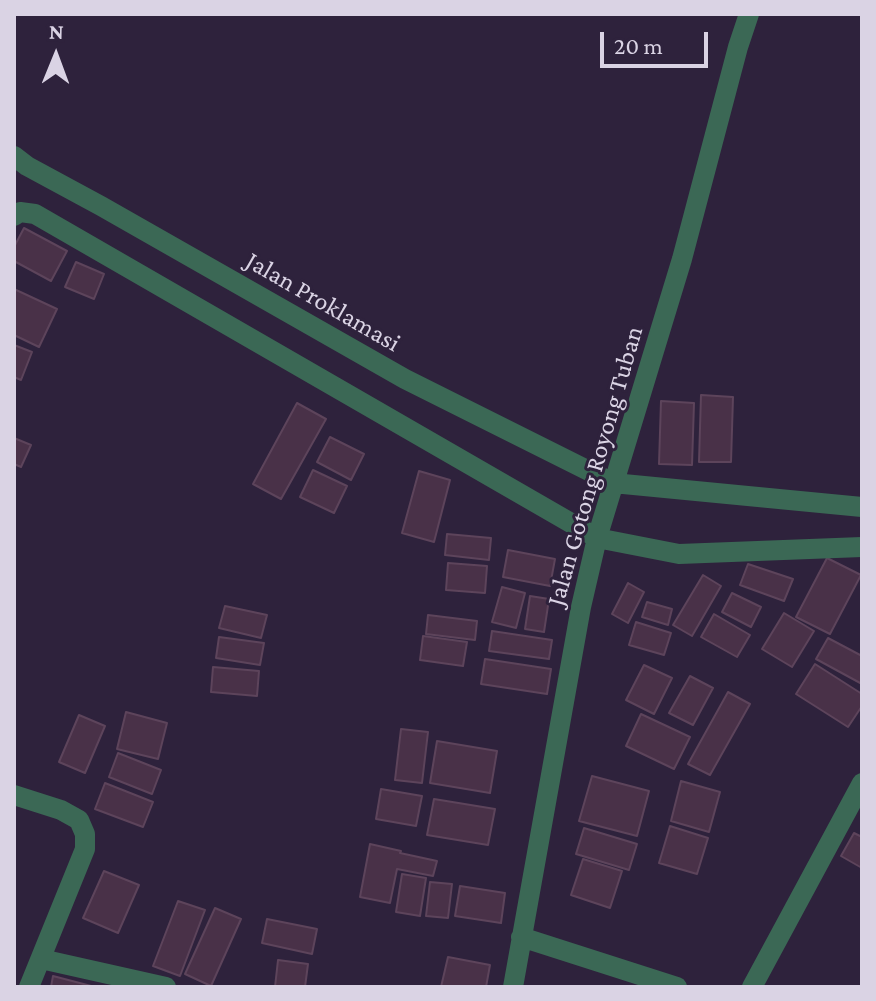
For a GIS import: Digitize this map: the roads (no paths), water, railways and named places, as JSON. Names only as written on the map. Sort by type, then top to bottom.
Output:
[{"type":"street","name":"Jalan Gotong Royong Tuban","points":[[513,987],[578,623],[597,538],[682,259],[749,14]]},
{"type":"street","name":"Jalan Proklamasi","points":[[14,156],[405,379],[613,483]]},
{"type":"street","points":[[14,216],[20,212],[35,214],[597,538],[679,554],[862,547]]},
{"type":"street","points":[[613,483],[862,507]]},
{"type":"street","points":[[752,987],[862,783]]},
{"type":"street","points":[[14,795],[61,810],[79,820],[85,834],[85,849],[29,987]]},
{"type":"street","points":[[521,937],[677,987]]},
{"type":"street","points":[[41,959],[166,987]]}]
